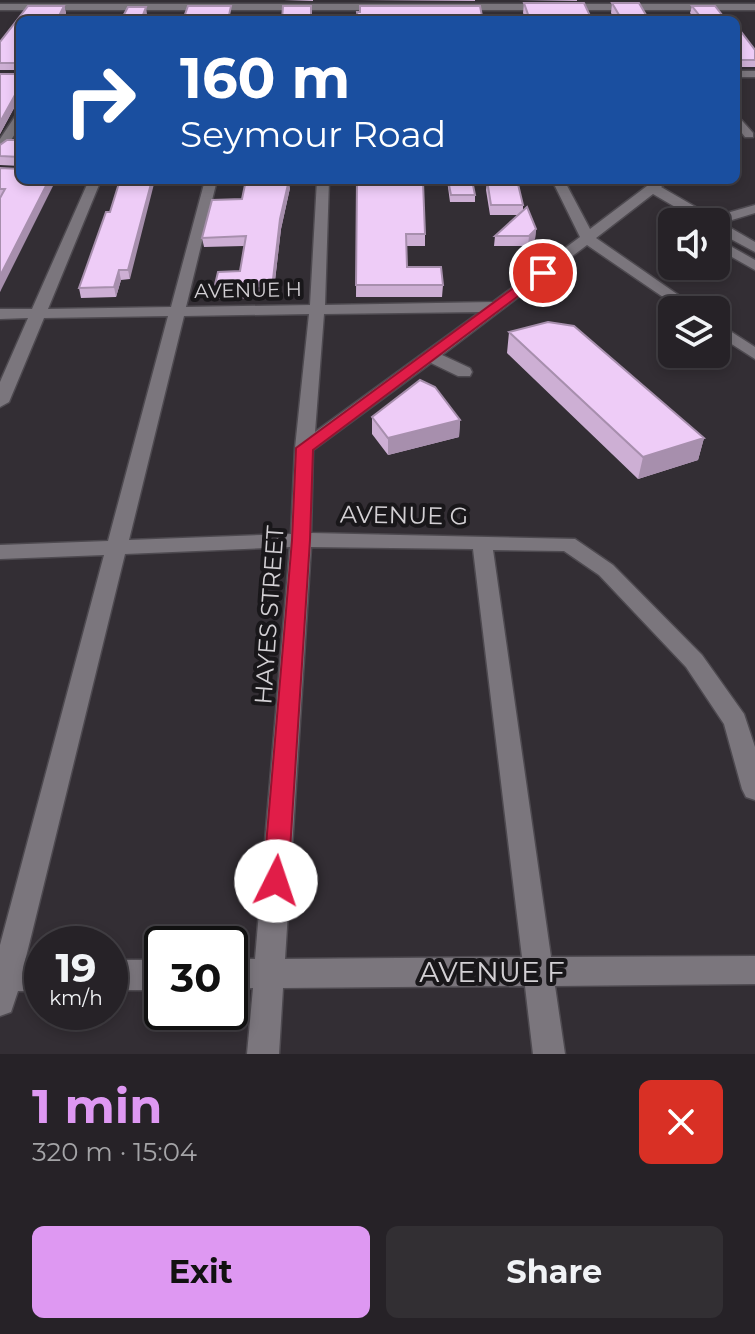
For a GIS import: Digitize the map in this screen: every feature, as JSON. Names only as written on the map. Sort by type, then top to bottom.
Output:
[{"type":"street","points":[[82,16],[88,7],[113,0]]},
{"type":"street","points":[[0,17],[7,5],[88,7],[174,3],[576,3],[638,0]]},
{"type":"street","points":[[576,3],[748,10]]},
{"type":"street","points":[[661,8],[666,16]]},
{"type":"street","points":[[0,148],[16,123]]},
{"type":"street","points":[[0,402],[93,184]]},
{"type":"street","points":[[24,980],[2,984],[210,184]]},
{"type":"street","name":"HAYES STREET","points":[[263,1054],[301,540],[304,448],[317,309],[323,184]]},
{"type":"street","points":[[560,184],[588,239],[671,296]]},
{"type":"street","points":[[304,448],[497,307],[652,188]]},
{"type":"street","points":[[652,188],[670,208]]},
{"type":"street","points":[[652,188],[687,208]]},
{"type":"street","points":[[730,216],[755,209]]},
{"type":"street","points":[[730,233],[755,248]]},
{"type":"street","points":[[730,251],[755,266]]},
{"type":"street","name":"AVENUE H","points":[[0,314],[497,307]]},
{"type":"street","points":[[730,337],[755,354]]},
{"type":"street","points":[[430,356],[464,372]]},
{"type":"street","name":"AVENUE G","points":[[0,552],[301,540],[568,544],[606,570],[694,661],[735,721],[755,789]]},
{"type":"street","points":[[482,542],[549,1054]]},
{"type":"street","name":"AVENUE F","points":[[248,974],[755,970]]},
{"type":"building","points":[[524,3],[584,3],[590,16],[529,16]]},
{"type":"building","points":[[612,3],[639,3],[647,16],[620,16]]},
{"type":"building","points":[[28,6],[64,6],[59,16],[20,16]]},
{"type":"building","points":[[188,6],[231,6],[229,16],[184,16]]},
{"type":"building","points":[[283,6],[311,6],[311,16],[282,16]]},
{"type":"building","points":[[360,6],[480,6],[482,16],[358,16],[357,12],[360,12]]},
{"type":"building","points":[[692,6],[715,6],[723,16],[700,16]]},
{"type":"building","points":[[128,7],[146,7],[143,16],[123,16]]},
{"type":"building","points":[[16,21],[16,63],[0,63],[0,42]]},
{"type":"building","points":[[740,30],[755,50],[755,60],[740,60]]},
{"type":"building","points":[[0,74],[16,74],[16,93],[0,122]]},
{"type":"building","points":[[7,140],[16,140],[16,157],[0,156],[0,145]]},
{"type":"building","points":[[0,168],[16,169],[16,184],[47,184],[0,276],[0,198],[5,189],[0,189]]},
{"type":"building","points":[[119,184],[151,184],[128,270],[119,270],[114,287],[79,288],[106,212],[110,212]]},
{"type":"building","points":[[245,184],[288,184],[280,219],[272,288],[214,289],[218,272],[240,271],[246,236],[202,238],[212,200],[242,199]]},
{"type":"building","points":[[357,184],[423,184],[425,234],[406,234],[407,267],[441,267],[443,285],[356,285]]},
{"type":"building","points":[[449,184],[473,184],[475,195],[451,195]]},
{"type":"building","points":[[488,184],[518,184],[523,205],[491,205]]},
{"type":"building","points":[[527,207],[536,229],[529,236],[495,236]]},
{"type":"building","points":[[548,322],[574,326],[704,438],[643,457],[509,332]]},
{"type":"building","points":[[420,380],[435,387],[460,420],[388,438],[372,417]]},
{"type":"route","points":[[276,881],[301,540],[304,448],[543,273]]}]
